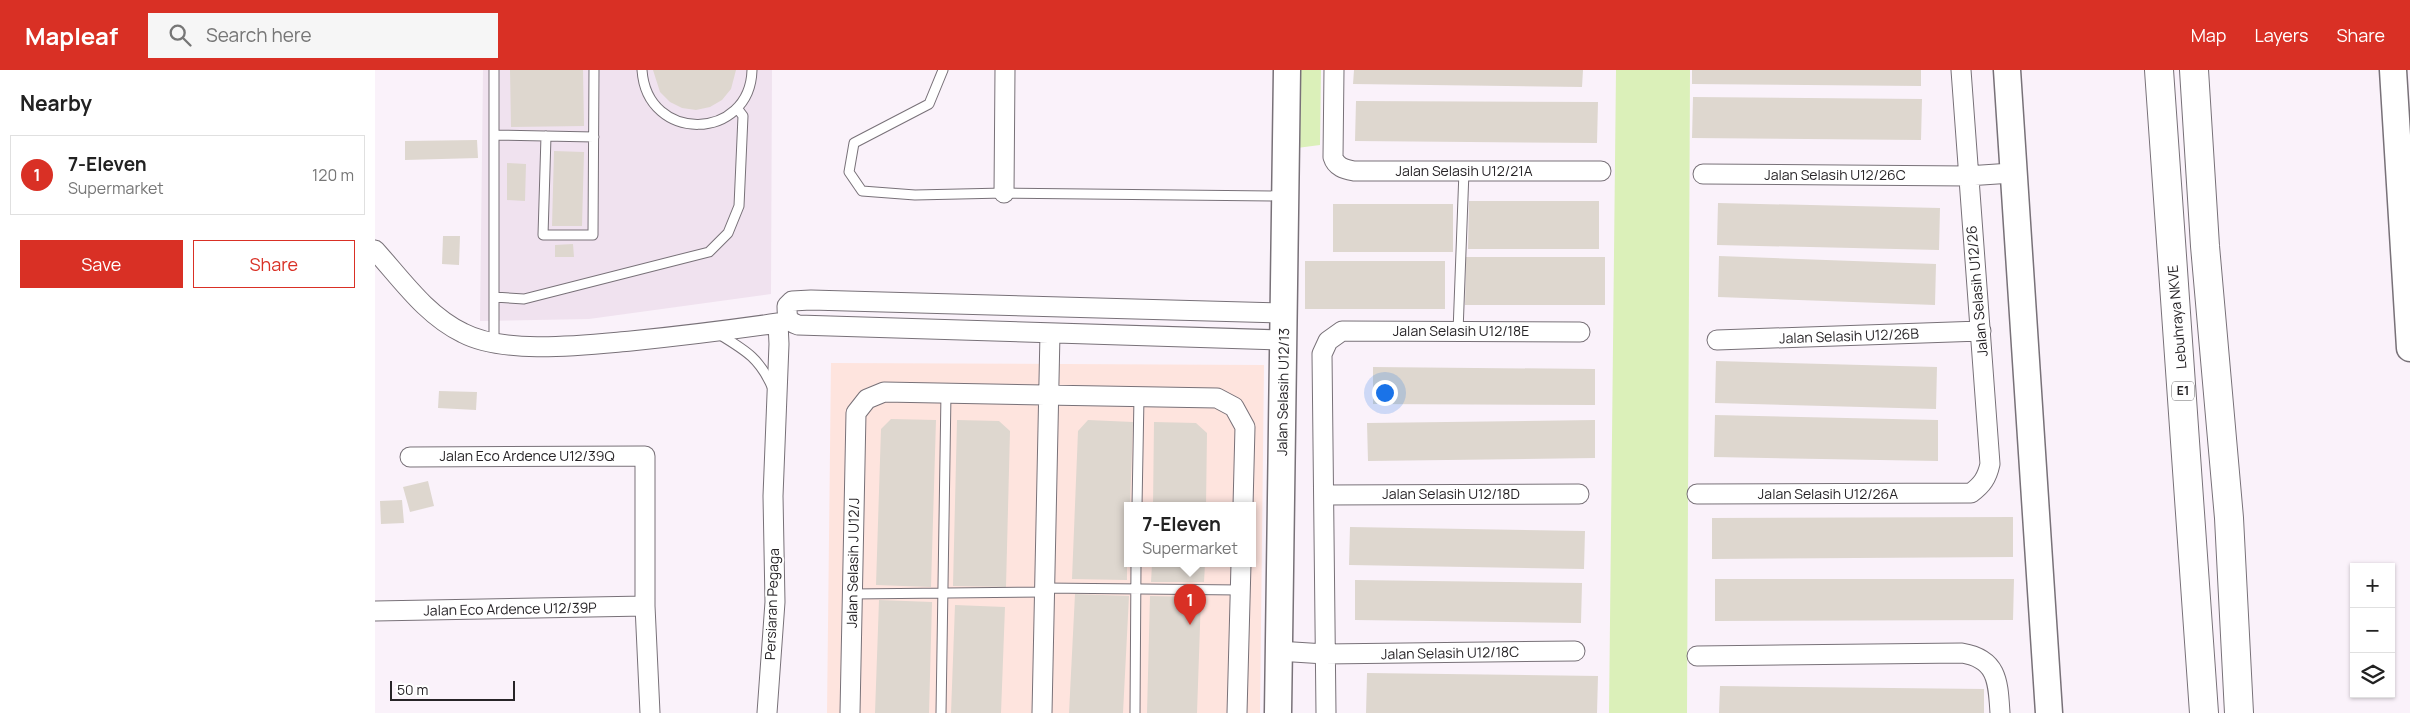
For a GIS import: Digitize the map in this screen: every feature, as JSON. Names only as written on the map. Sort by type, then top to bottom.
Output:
[{"type":"highway","name":"Lebuhraya NKVE","points":[[2159,70],[2204,713]]},
{"type":"highway","points":[[2195,70],[2205,246],[2229,518],[2239,713]]},
{"type":"street","points":[[1004,193],[1005,70]]},
{"type":"street","name":"Jalan Selasih U12/13","points":[[1278,713],[1287,70]]},
{"type":"street","name":"Jalan Selasih U12/21A","points":[[1334,70],[1333,157],[1335,164],[1341,168],[1354,171],[1601,171]]},
{"type":"street","name":"Jalan Selasih U12/26","points":[[1959,493],[1971,493],[1980,486],[1987,477],[1990,464],[1981,331],[1967,176],[1961,70]]},
{"type":"street","points":[[2007,70],[2012,173],[2040,555],[2049,713]]},
{"type":"street","points":[[2393,70],[2403,119],[2410,348]]},
{"type":"street","name":"Jalan Selasih U12/26C","points":[[1703,174],[1967,176],[2012,173]]},
{"type":"street","points":[[375,250],[423,306],[463,334],[494,343],[560,348],[715,332]]},
{"type":"street","points":[[1284,313],[811,300],[792,301],[787,306],[787,317],[791,323],[798,325],[1284,340]]},
{"type":"street","name":"Persiaran Pegaga","points":[[715,332],[778,323],[773,496],[775,602],[767,713]]},
{"type":"street","name":"Jalan Selasih U12/18E","points":[[1324,495],[1322,354],[1328,341],[1342,331],[1580,332]]},
{"type":"street","name":"Jalan Selasih U12/26B","points":[[1717,340],[1981,331]]},
{"type":"street","points":[[1042,713],[1047,395],[1050,333]]},
{"type":"street","name":"Jalan Selasih J U12/J","points":[[850,713],[856,413],[867,399],[884,392],[946,393]]},
{"type":"street","points":[[946,393],[1217,398],[1234,407],[1245,427],[1243,502]]},
{"type":"street","name":"Jalan Eco Ardence U12/39Q","points":[[410,457],[645,456],[645,606]]},
{"type":"street","name":"Jalan Selasih U12/26A","points":[[1697,494],[1959,493]]},
{"type":"street","name":"Jalan Selasih U12/18D","points":[[1324,495],[1579,494]]},
{"type":"street","points":[[1324,495],[1326,713]]},
{"type":"street","points":[[1237,713],[1241,567]]},
{"type":"street","points":[[645,606],[650,713]]},
{"type":"street","name":"Jalan Eco Ardence U12/39P","points":[[375,611],[645,606]]},
{"type":"street","name":"Jalan Selasih U12/18C","points":[[1278,652],[1325,654],[1575,651]]},
{"type":"street","points":[[1697,656],[1962,653],[1985,661],[1993,671],[1998,682],[1999,713]]},
{"type":"lane","points":[[494,70],[494,343]]},
{"type":"lane","points":[[546,136],[543,235],[593,235],[594,70]]},
{"type":"lane","points":[[643,70],[645,86],[652,101],[668,117],[678,122],[701,125],[723,119],[737,108],[746,94],[752,70]]},
{"type":"lane","points":[[943,70],[929,104],[854,143],[849,172],[862,191],[915,195],[1004,193],[1285,196]]},
{"type":"lane","points":[[494,297],[524,299],[709,252],[728,233],[739,206],[743,116],[737,108]]},
{"type":"lane","points":[[494,135],[594,138]]},
{"type":"lane","points":[[1458,332],[1464,170]]},
{"type":"lane","points":[[715,332],[753,356],[765,372],[777,398]]},
{"type":"lane","points":[[941,713],[946,393]]},
{"type":"lane","points":[[1137,502],[1139,397]]},
{"type":"lane","points":[[1135,713],[1137,567]]},
{"type":"lane","points":[[852,594],[943,594],[1136,589],[1240,590]]},
{"type":"shaded area","points":[[483,70],[772,70],[771,294],[589,319],[480,321]]},
{"type":"shaded area","points":[[831,363],[1264,365],[1260,713],[827,713]]},
{"type":"green space","points":[[1299,70],[1321,70],[1320,145],[1297,148]]},
{"type":"green space","points":[[1616,70],[1690,70],[1687,713],[1609,713]]},
{"type":"building","points":[[510,70],[583,70],[584,126],[511,127]]},
{"type":"building","points":[[653,70],[736,70],[731,89],[722,100],[710,107],[696,110],[682,108],[670,102],[660,92]]},
{"type":"building","points":[[1354,70],[1583,70],[1582,87],[1353,84]]},
{"type":"building","points":[[1692,70],[1921,70],[1921,86],[1692,84]]},
{"type":"building","points":[[1693,97],[1922,99],[1921,140],[1692,138]]},
{"type":"building","points":[[1356,101],[1598,102],[1597,143],[1355,141]]},
{"type":"building","points":[[477,140],[478,158],[405,160],[405,141]]},
{"type":"building","points":[[554,151],[584,152],[582,226],[552,226]]},
{"type":"building","points":[[507,163],[526,164],[525,201],[507,200]]},
{"type":"building","points":[[1469,201],[1599,201],[1599,249],[1468,249]]},
{"type":"building","points":[[1718,203],[1940,208],[1939,250],[1717,245]]},
{"type":"building","points":[[1333,204],[1453,204],[1453,252],[1333,252]]},
{"type":"building","points":[[443,236],[460,236],[459,265],[442,264]]},
{"type":"building","points":[[573,244],[574,257],[555,257],[555,245]]},
{"type":"building","points":[[1719,256],[1936,264],[1935,305],[1718,297]]},
{"type":"building","points":[[1466,257],[1605,257],[1605,305],[1465,305]]},
{"type":"building","points":[[1305,261],[1445,261],[1445,309],[1305,309]]},
{"type":"building","points":[[1716,361],[1937,367],[1936,409],[1715,403]]},
{"type":"building","points":[[1373,367],[1595,369],[1595,405],[1373,404]]},
{"type":"building","points":[[439,391],[477,392],[476,410],[438,408]]},
{"type":"building","points":[[1715,415],[1938,420],[1938,461],[1714,457]]},
{"type":"building","points":[[891,419],[936,420],[931,587],[876,585],[881,429]]},
{"type":"building","points":[[957,420],[999,421],[1010,431],[1006,587],[953,586]]},
{"type":"building","points":[[1088,420],[1133,422],[1130,502],[1124,502],[1124,567],[1127,567],[1127,580],[1072,579],[1078,431]]},
{"type":"building","points":[[1595,420],[1595,458],[1368,461],[1367,423]]},
{"type":"building","points":[[1154,422],[1196,423],[1207,433],[1206,502],[1153,502]]},
{"type":"building","points":[[428,481],[434,506],[410,512],[403,487]]},
{"type":"building","points":[[402,500],[404,523],[381,524],[380,501]]},
{"type":"building","points":[[2013,517],[2013,557],[1712,559],[1712,518]]},
{"type":"building","points":[[1350,527],[1585,531],[1584,569],[1349,565]]},
{"type":"building","points":[[1152,567],[1205,567],[1204,582],[1151,582]]},
{"type":"building","points":[[1715,579],[2014,579],[2013,620],[1715,621]]},
{"type":"building","points":[[1355,580],[1582,583],[1581,623],[1355,620]]},
{"type":"building","points":[[1075,594],[1129,596],[1123,713],[1069,713]]},
{"type":"building","points":[[1150,596],[1201,597],[1197,713],[1147,713]]},
{"type":"building","points":[[879,600],[932,602],[929,713],[875,713]]},
{"type":"building","points":[[955,605],[1005,607],[1001,713],[951,713]]},
{"type":"building","points":[[1367,673],[1598,676],[1597,713],[1366,713]]},
{"type":"building","points":[[1720,686],[1984,689],[1984,713],[1719,713]]},
{"type":"place","name":"7-Eleven","points":[[1190,625]]}]
